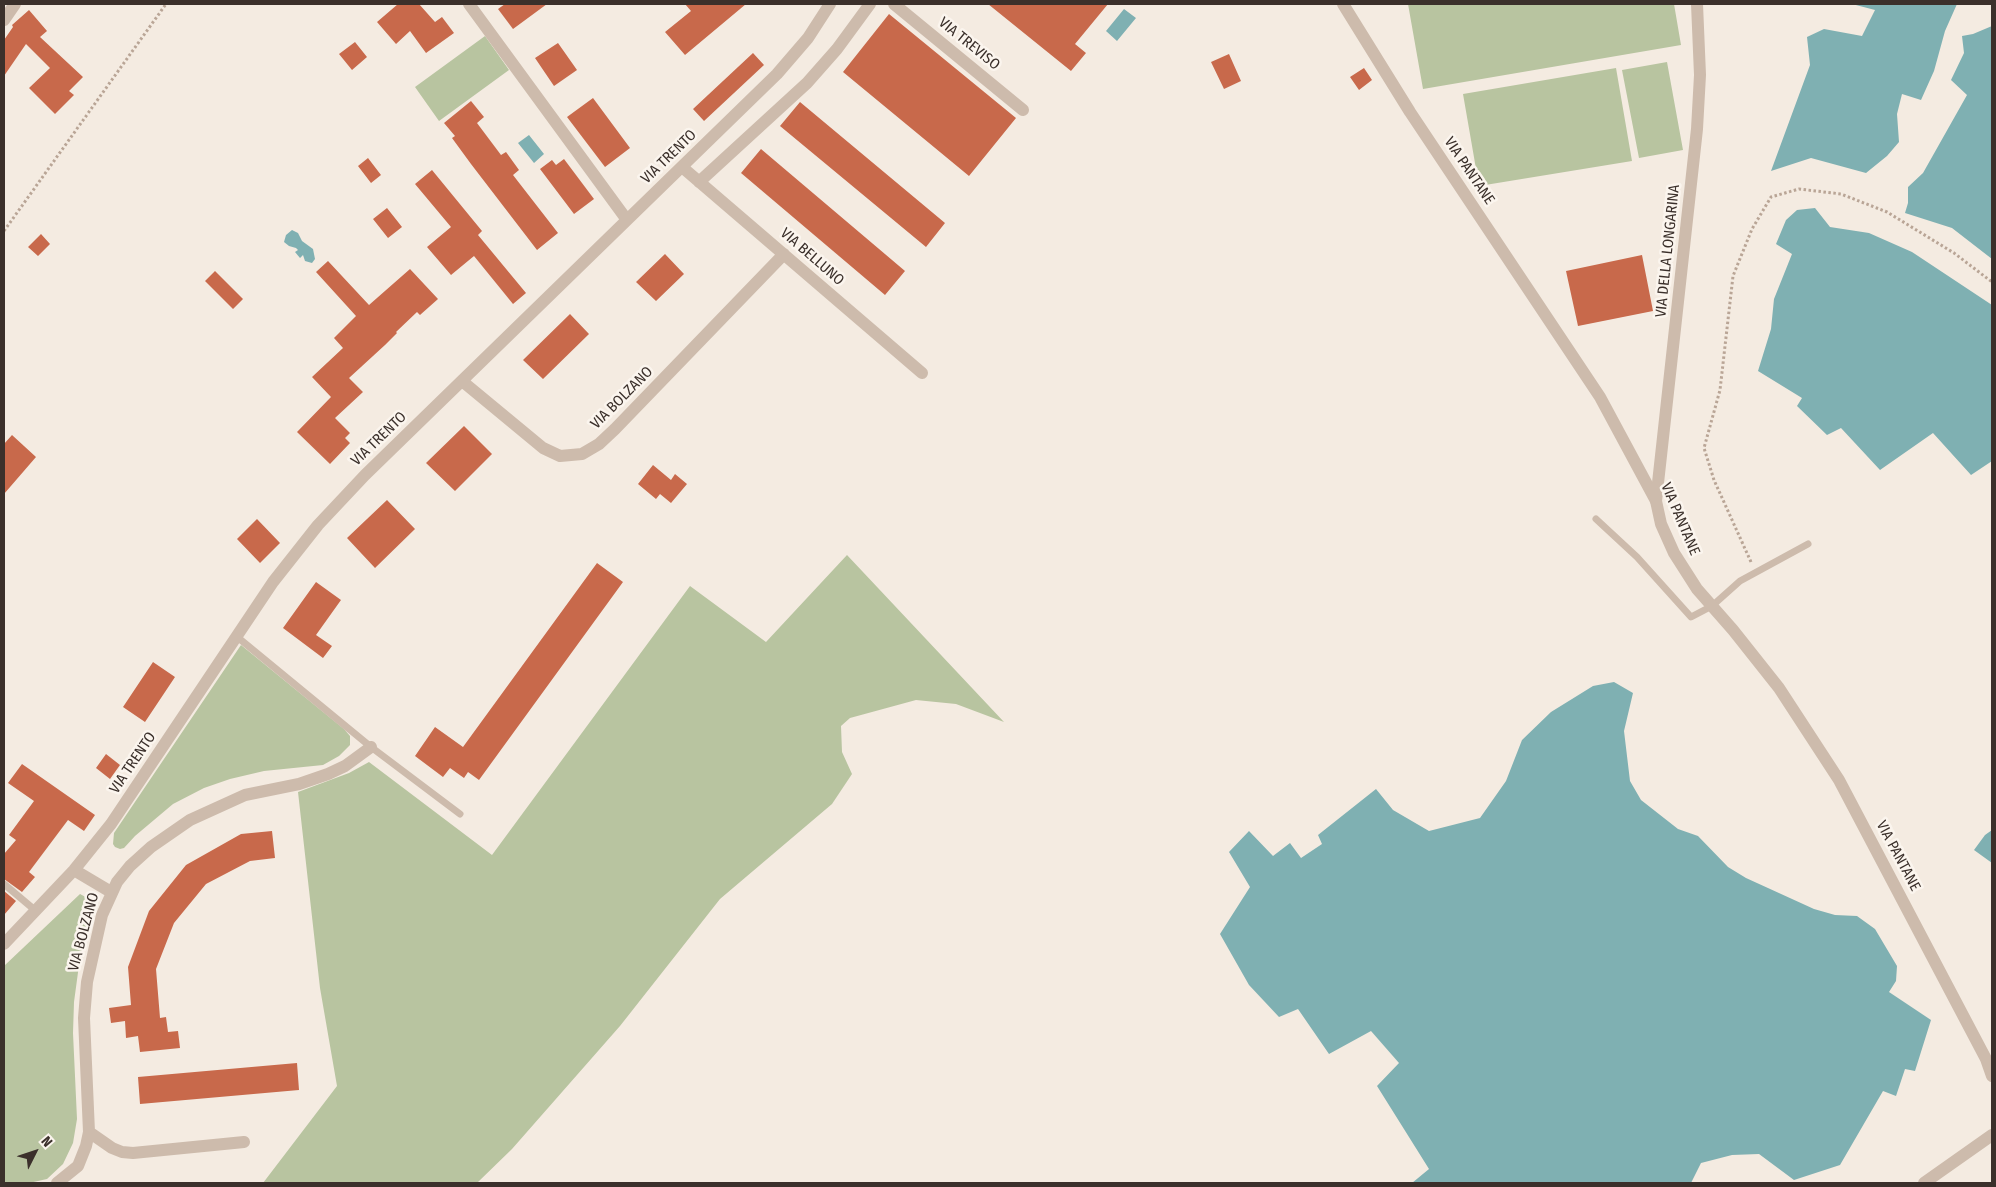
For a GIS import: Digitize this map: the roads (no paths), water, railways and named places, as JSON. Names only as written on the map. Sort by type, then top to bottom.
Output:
[{"type":"street","points":[[4,20],[15,4]]},
{"type":"street","points":[[468,4],[627,220]]},
{"type":"street","name":"VIA TRENTO","points":[[4,944],[74,870],[134,792],[273,582],[318,525],[365,475],[786,65],[811,34],[830,4]]},
{"type":"street","points":[[700,182],[807,83],[837,49],[870,4]]},
{"type":"street","name":"VIA TREVISO","points":[[894,4],[1023,110]]},
{"type":"street","name":"VIA PANTANE","points":[[1343,4],[1410,112],[1600,397],[1656,501],[1661,524],[1674,553],[1697,589],[1779,688],[1839,780],[1986,1059],[1992,1076]]},
{"type":"street","name":"VIA DELLA LONGARINA","points":[[1656,501],[1697,129],[1700,75],[1697,4]]},
{"type":"street","name":"VIA BELLUNO","points":[[682,166],[922,373]]},
{"type":"street","name":"VIA BOLZANO","points":[[462,381],[544,448],[560,456],[582,454],[591,450],[611,433],[784,254]]},
{"type":"street","name":"VIA BOLZANO","points":[[57,1183],[78,1166],[85,1153],[89,1132],[84,1023],[87,982],[96,938],[111,892],[121,876],[162,838],[190,820],[245,795],[299,784],[328,774],[345,766],[371,747]]},
{"type":"street","points":[[74,870],[111,892]]},
{"type":"street","points":[[89,1132],[112,1148],[122,1152],[133,1153],[244,1142]]},
{"type":"street","points":[[1924,1183],[1992,1135]]},
{"type":"lane","points":[[1596,520],[1637,557],[1691,617],[1712,606],[1740,581],[1808,544]]},
{"type":"lane","points":[[236,636],[371,747],[460,814]]},
{"type":"lane","points":[[4,884],[36,911]]},
{"type":"water","points":[[1852,4],[1957,4],[1945,31],[1934,71],[1921,100],[1902,94],[1897,114],[1899,142],[1887,156],[1866,173],[1811,158],[1771,171],[1810,65],[1807,37],[1824,29],[1862,36],[1875,10]]},
{"type":"water","points":[[1124,9],[1136,18],[1117,41],[1106,31]]},
{"type":"water","points":[[1992,26],[1992,259],[1952,228],[1905,213],[1908,203],[1908,187],[1923,173],[1967,95],[1951,80],[1964,53],[1962,36],[1973,34]]},
{"type":"water","points":[[529,135],[544,154],[534,163],[518,143]]},
{"type":"water","points":[[1815,208],[1830,227],[1869,233],[1912,252],[1992,305],[1992,461],[1971,475],[1933,433],[1880,470],[1841,428],[1827,435],[1797,406],[1802,398],[1758,371],[1771,329],[1774,299],[1792,254],[1776,244],[1786,220],[1797,210]]},
{"type":"water","points":[[292,230],[298,233],[302,241],[313,249],[315,259],[312,263],[305,261],[303,255],[300,258],[295,252],[298,250],[296,248],[284,242],[286,235]]},
{"type":"water","points":[[1614,682],[1633,693],[1624,731],[1630,781],[1641,800],[1678,829],[1698,836],[1728,867],[1746,878],[1814,909],[1835,915],[1857,916],[1875,929],[1897,966],[1896,981],[1889,992],[1931,1020],[1915,1071],[1905,1069],[1896,1096],[1883,1091],[1840,1165],[1794,1180],[1759,1154],[1732,1155],[1701,1163],[1691,1183],[1412,1183],[1429,1169],[1377,1086],[1399,1063],[1371,1031],[1329,1054],[1298,1009],[1279,1017],[1249,985],[1220,934],[1250,887],[1229,852],[1249,831],[1273,856],[1290,843],[1301,858],[1322,844],[1318,835],[1376,789],[1393,810],[1429,831],[1480,818],[1506,781],[1522,740],[1551,712],[1593,686]]},
{"type":"water","points":[[1992,830],[1992,863],[1974,850],[1985,835]]}]
